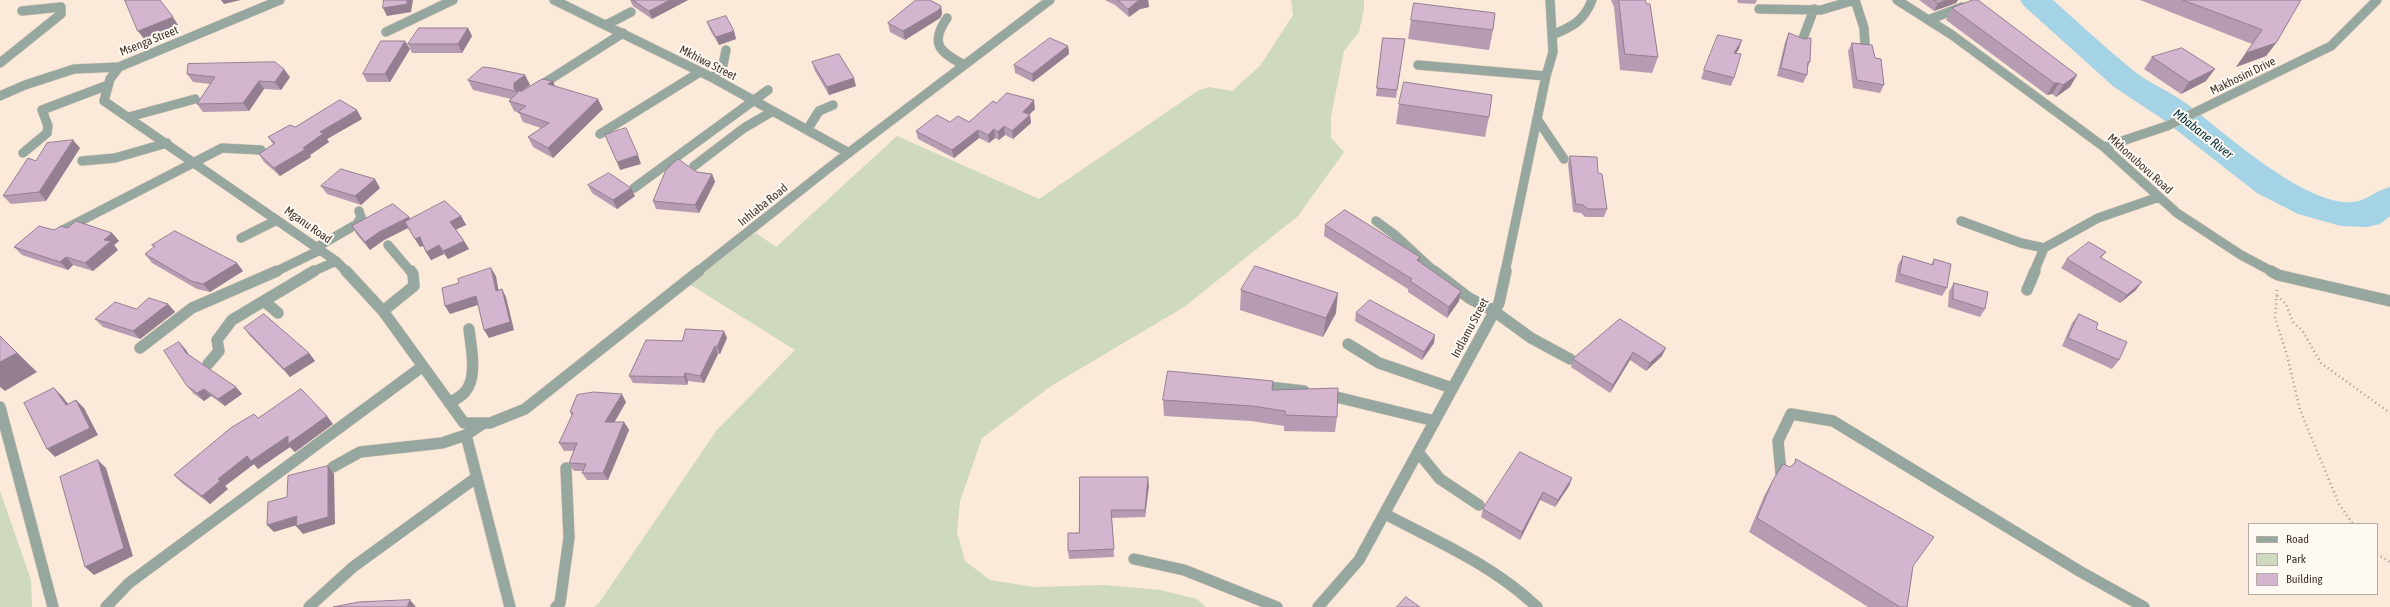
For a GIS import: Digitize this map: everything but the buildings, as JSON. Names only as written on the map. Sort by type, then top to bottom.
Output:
[{"type":"street","name":"Msenga Street","points":[[0,96],[25,85],[74,69],[119,67],[280,0]]},
{"type":"street","points":[[386,32],[452,0]]},
{"type":"street","name":"Inhlaba Road","points":[[487,423],[525,408],[849,153],[964,65],[1046,5],[1050,0]]},
{"type":"street","name":"Indlamu Street","points":[[1318,607],[1359,560],[1499,303],[1546,76],[1553,52],[1550,0]]},
{"type":"street","points":[[1552,35],[1577,26],[1587,15],[1592,0]]},
{"type":"street","points":[[1759,9],[1828,8],[1855,0],[1864,28],[1865,44]]},
{"type":"street","name":"Mkhonubovu Road","points":[[1897,0],[2025,88],[2104,147],[2177,213],[2241,255],[2278,274],[2390,301]]},
{"type":"street","name":"Makhosini Drive","points":[[2104,147],[2167,126],[2331,46],[2377,0]]},
{"type":"street","name":"Mkhiwa Street","points":[[559,1],[713,78],[849,153]]},
{"type":"street","points":[[1928,20],[1969,4]]},
{"type":"street","points":[[0,63],[61,14],[61,7],[22,11]]},
{"type":"street","points":[[1802,41],[1814,9]]},
{"type":"street","points":[[606,25],[631,12]]},
{"type":"street","points":[[947,18],[939,28],[937,41],[940,51],[964,65]]},
{"type":"street","points":[[530,92],[623,33]]},
{"type":"street","points":[[713,78],[723,65],[726,50]]},
{"type":"street","points":[[1418,65],[1546,76]]},
{"type":"street","name":"Mganu Road","points":[[119,67],[108,85],[104,101],[336,261],[383,311],[464,423],[487,423]]},
{"type":"street","points":[[600,134],[700,72]]},
{"type":"street","points":[[23,153],[47,133],[48,126],[42,110],[108,85]]},
{"type":"street","points":[[634,188],[768,90]]},
{"type":"street","points":[[129,117],[145,115],[179,102],[195,99]]},
{"type":"street","points":[[807,130],[815,120],[819,111],[833,105]]},
{"type":"street","points":[[694,166],[744,128],[773,111]]},
{"type":"street","points":[[1537,119],[1564,159]]},
{"type":"street","points":[[82,160],[97,161],[141,152],[167,144]]},
{"type":"street","points":[[63,230],[78,221],[196,163],[222,148],[260,150]]},
{"type":"street","points":[[2026,290],[2044,248],[2098,218],[2159,197]]},
{"type":"street","points":[[140,348],[192,308],[270,275],[318,249],[357,224],[361,217],[359,211]]},
{"type":"street","points":[[241,238],[277,220]]},
{"type":"street","points":[[1376,221],[1395,235],[1445,281],[1469,298],[1494,311],[1531,338],[1570,359]]},
{"type":"street","points":[[1961,221],[2021,243],[2044,248]]},
{"type":"street","points":[[383,311],[414,286],[413,274],[388,245]]},
{"type":"street","points":[[208,364],[219,351],[217,340],[224,328],[264,301],[316,270],[336,261]]},
{"type":"street","points":[[264,301],[278,313]]},
{"type":"street","points":[[449,403],[466,392],[471,374],[472,352],[469,329]]},
{"type":"street","points":[[1348,344],[1379,363],[1452,388]]},
{"type":"street","points":[[106,607],[129,583],[423,366]]},
{"type":"street","points":[[1256,386],[1329,394],[1435,421]]},
{"type":"street","points":[[0,407],[53,607]]},
{"type":"street","points":[[1781,474],[1778,441],[1792,414],[1833,421],[2080,572],[2144,607]]},
{"type":"street","points":[[333,468],[360,452],[421,447],[442,443],[466,434],[487,423]]},
{"type":"street","points":[[466,434],[484,512],[510,607]]},
{"type":"street","points":[[1418,452],[1440,479],[1479,505]]},
{"type":"street","points":[[556,607],[560,603],[569,538],[566,468]]},
{"type":"street","points":[[309,607],[354,567],[477,477]]},
{"type":"street","points":[[1384,514],[1498,575],[1524,593],[1537,607]]},
{"type":"street","points":[[1134,559],[1184,570],[1277,607]]},
{"type":"path","points":[[2278,274],[2275,318],[2287,355],[2300,410],[2339,504],[2352,523]]},
{"type":"path","points":[[2276,295],[2286,304],[2293,322],[2302,330],[2321,363],[2350,386],[2390,413]]},
{"type":"path","points":[[2378,555],[2390,562]]},
{"type":"green space","points":[[1291,0],[1364,0],[1364,9],[1359,32],[1344,51],[1331,117],[1331,138],[1344,152],[1298,216],[1184,307],[1051,386],[982,438],[960,501],[957,532],[965,561],[990,580],[1034,587],[1105,585],[1160,590],[1197,599],[1206,607],[594,607],[599,603],[717,430],[795,350],[686,282],[738,241],[756,233],[776,247],[897,136],[1039,199],[1199,90],[1209,87],[1232,91],[1260,66],[1293,15]]},
{"type":"green space","points":[[0,491],[31,580],[32,607],[0,607]]},
{"type":"waterway","name":"Mbabane River","points":[[2035,0],[2125,80],[2173,110],[2269,185],[2311,205],[2341,214],[2367,215],[2390,199]]}]
